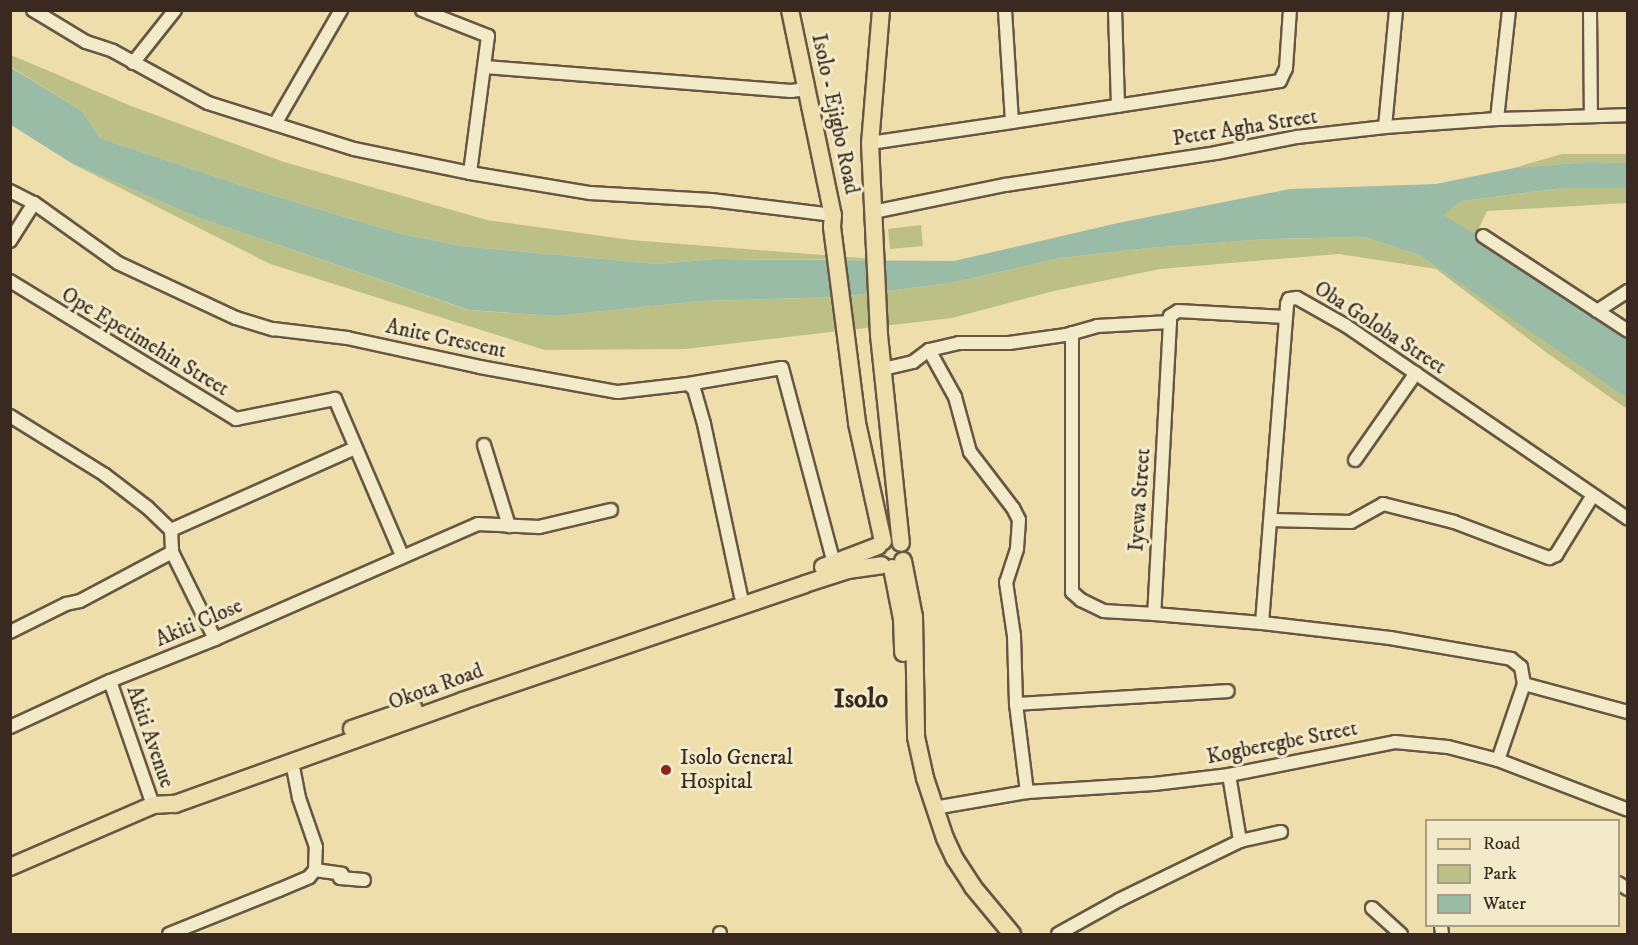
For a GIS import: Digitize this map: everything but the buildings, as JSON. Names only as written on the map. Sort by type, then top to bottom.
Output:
[{"type":"main road","name":"Isolo - Ejigbo Road","points":[[790,10],[833,221],[857,423],[880,544]]},
{"type":"main road","name":"Isolo - Ejigbo Road","points":[[881,10],[870,143],[879,335],[883,369]]},
{"type":"main road","points":[[883,369],[901,543],[905,551],[892,564]]},
{"type":"main road","points":[[153,805],[172,795],[380,718],[834,564],[894,539],[901,543]]},
{"type":"main road","points":[[880,544],[877,558],[892,564],[914,617],[916,737],[934,808],[945,838],[964,873],[1012,934]]},
{"type":"main road","points":[[892,564],[902,619],[905,700],[914,781],[938,841],[957,877],[977,909],[1001,934]]},
{"type":"main road","name":"Okota Road","points":[[10,867],[153,805],[175,804],[292,761],[805,584],[848,570],[892,564]]},
{"type":"street","points":[[33,10],[86,42],[113,51],[208,103],[354,149],[470,173],[590,193],[711,200],[833,221]]},
{"type":"street","points":[[133,63],[175,10]]},
{"type":"street","points":[[275,124],[341,10]]},
{"type":"street","points":[[422,10],[488,36],[470,173]]},
{"type":"street","points":[[1005,10],[1012,122]]},
{"type":"street","points":[[1115,10],[1118,106]]},
{"type":"street","points":[[870,143],[1280,81],[1286,68],[1290,10]]},
{"type":"street","points":[[1385,127],[1396,10]]},
{"type":"street","points":[[1497,119],[1509,10]]},
{"type":"street","points":[[1590,10],[1591,116]]},
{"type":"street","points":[[485,67],[790,91],[807,88]]},
{"type":"street","name":"Peter Agha Street","points":[[873,218],[1005,185],[1216,153],[1297,137],[1385,127],[1497,119],[1628,116]]},
{"type":"street","name":"Anite Crescent","points":[[10,191],[34,203],[118,263],[236,318],[273,329],[347,338],[480,367],[618,392],[688,384],[782,368],[834,564]]},
{"type":"street","points":[[10,241],[34,203]]},
{"type":"street","points":[[1483,236],[1628,331]]},
{"type":"street","name":"Ope Epetimehin Street","points":[[10,281],[236,419],[335,399],[355,448]]},
{"type":"street","points":[[1597,311],[1628,291]]},
{"type":"street","name":"Oba Goloba Street","points":[[1262,623],[1289,299],[1297,298],[1345,325],[1628,519]]},
{"type":"street","points":[[883,369],[913,363],[929,350],[959,343],[1009,343],[1072,333],[1097,326],[1170,322],[1170,316],[1178,311],[1286,317]]},
{"type":"street","name":"Iyewa Street","points":[[1154,614],[1170,322]]},
{"type":"street","points":[[1072,333],[1072,592],[1081,600],[1104,611],[1262,623],[1390,638],[1511,659],[1521,667],[1524,684],[1498,760]]},
{"type":"street","points":[[929,350],[955,397],[970,453],[1013,508],[1019,520],[1017,549],[1006,582],[1014,636],[1016,704],[1027,792]]},
{"type":"street","points":[[1354,460],[1416,373]]},
{"type":"street","points":[[688,384],[694,389],[704,424],[741,596]]},
{"type":"street","points":[[10,416],[105,475],[148,508],[171,530],[172,552],[215,639]]},
{"type":"street","points":[[484,445],[509,525]]},
{"type":"street","points":[[171,530],[355,448],[402,555]]},
{"type":"street","points":[[1271,520],[1351,522],[1383,504],[1454,522],[1549,558],[1556,555],[1593,495]]},
{"type":"street","name":"Akiti Close","points":[[10,727],[110,681],[215,639],[402,555],[478,524],[539,527],[611,510]]},
{"type":"street","points":[[10,632],[66,604],[80,601],[172,552]]},
{"type":"street","name":"Akiti Avenue","points":[[110,681],[153,805]]},
{"type":"street","points":[[1524,684],[1628,712]]},
{"type":"street","points":[[1016,704],[1228,691]]},
{"type":"street","name":"Kogberegbe Street","points":[[934,808],[1027,792],[1154,784],[1229,775],[1395,742],[1448,747],[1498,760],[1628,810]]},
{"type":"street","points":[[171,934],[309,877],[315,870],[316,846],[299,798],[292,761]]},
{"type":"street","points":[[1229,775],[1240,841]]},
{"type":"street","points":[[1058,934],[1119,900],[1240,841],[1281,832]]},
{"type":"street","points":[[315,870],[342,874],[340,878],[364,880]]},
{"type":"street","points":[[1372,908],[1401,934]]},
{"type":"green space","points":[[11,55],[131,106],[284,162],[487,220],[631,240],[887,260],[717,259],[657,264],[462,246],[398,233],[249,188],[100,138],[82,111],[11,67]]},
{"type":"green space","points":[[1562,154],[1627,154],[1627,163],[1587,162],[1514,168]]},
{"type":"green space","points":[[73,164],[197,217],[468,310],[555,316],[701,301],[840,297],[951,283],[1060,258],[1149,248],[1268,239],[1364,237],[1419,255],[1627,395],[1627,409],[1547,353],[1436,269],[1339,254],[1160,269],[1054,291],[952,318],[685,349],[545,350],[270,264]]},
{"type":"green space","points":[[1564,188],[1627,188],[1627,203],[1487,211],[1476,234],[1442,215],[1462,201]]},
{"type":"green space","points":[[921,225],[923,246],[890,249],[888,229]]},
{"type":"water","points":[[10,67],[82,111],[100,138],[249,188],[398,233],[462,246],[657,264],[717,259],[954,261],[1118,223],[1290,189],[1436,184],[1514,168],[1587,162],[1627,163],[1627,188],[1564,188],[1462,201],[1443,215],[1476,234],[1504,257],[1627,333],[1627,398],[1419,255],[1364,237],[1268,239],[1149,248],[1060,258],[951,283],[840,297],[701,301],[555,316],[469,310],[197,217],[73,164],[11,125]]},
{"type":"place","name":"Isolo General Hospital","points":[[666,770]]},
{"type":"district","name":"Isolo","points":[[861,700]]}]
